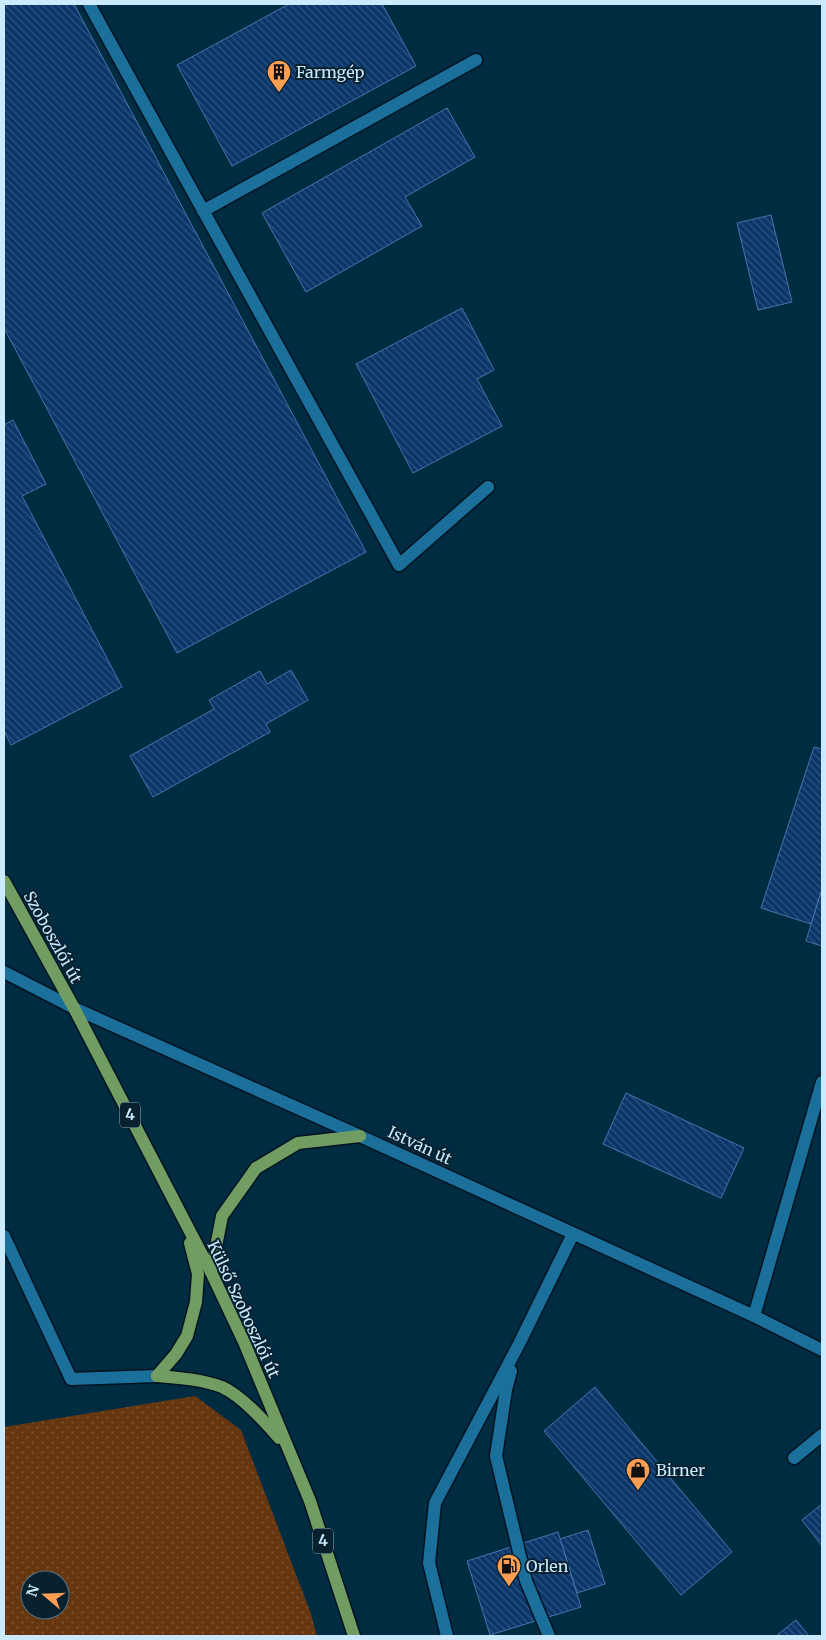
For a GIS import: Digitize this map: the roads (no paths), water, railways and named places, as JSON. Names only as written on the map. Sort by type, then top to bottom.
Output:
[{"type":"main road","name":"Szoboszlói út","points":[[4,880],[74,1008]]},
{"type":"main road","name":"Külső Szoboszlói út","points":[[74,1008],[211,1272],[244,1342],[310,1501],[354,1636]]},
{"type":"main road","points":[[211,1272],[222,1216],[256,1168],[298,1143],[360,1136]]},
{"type":"main road","points":[[157,1376],[176,1354],[187,1336],[196,1302],[198,1274],[185,1222]]},
{"type":"main road","points":[[157,1376],[192,1379],[222,1388],[262,1418],[288,1448]]},
{"type":"street","points":[[89,4],[400,565],[488,488]]},
{"type":"street","points":[[203,211],[476,60]]},
{"type":"street","name":"István út","points":[[4,972],[74,1008],[754,1316],[822,1350]]},
{"type":"street","points":[[754,1316],[822,1082]]},
{"type":"street","points":[[447,1636],[429,1563],[435,1503],[519,1344],[573,1234]]},
{"type":"street","points":[[4,1236],[72,1379],[157,1376]]},
{"type":"street","points":[[519,1344],[506,1390],[496,1456],[526,1581],[549,1636]]},
{"type":"street","points":[[794,1458],[822,1435]]},
{"type":"place","name":"Farmgép","points":[[279,93]]},
{"type":"place","name":"Birner","points":[[638,1491]]},
{"type":"place","name":"Orlen","points":[[509,1587]]}]
